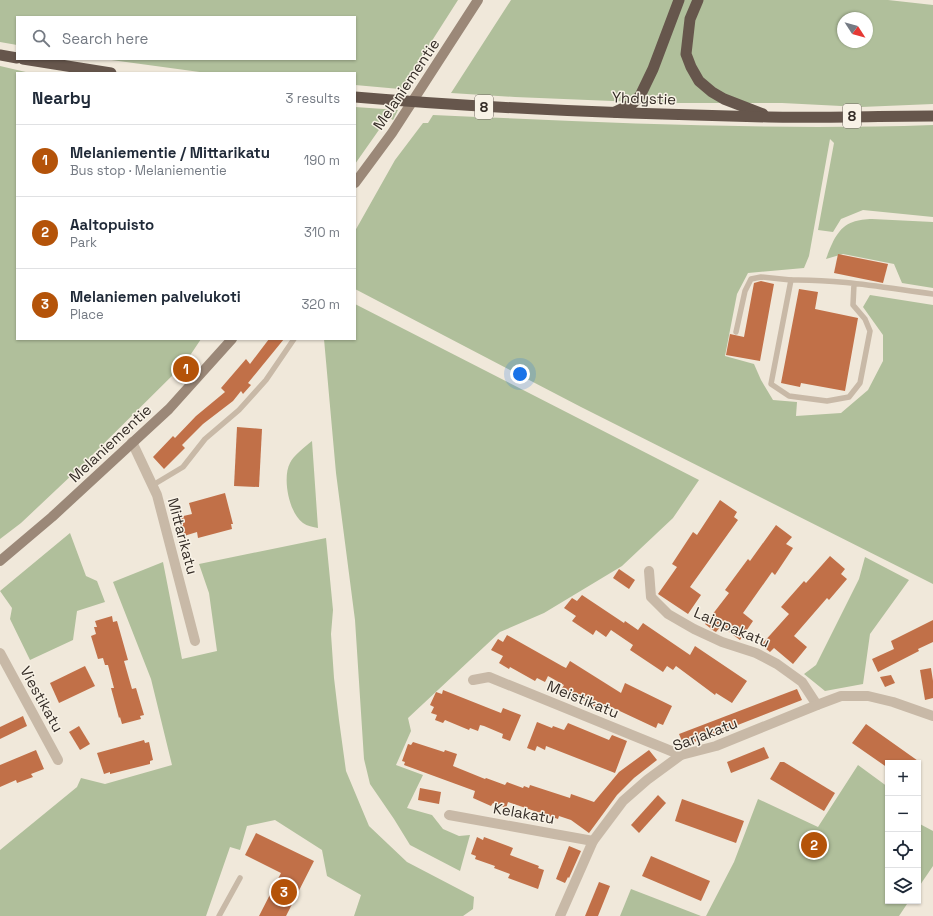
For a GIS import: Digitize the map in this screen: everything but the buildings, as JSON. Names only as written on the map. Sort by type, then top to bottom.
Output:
[{"type":"highway","points":[[614,112],[632,104],[640,96],[653,69],[679,0]]},
{"type":"highway","points":[[698,0],[690,19],[686,54],[699,81],[712,92],[724,99],[771,117]]},
{"type":"highway","points":[[0,55],[16,58]]},
{"type":"highway","points":[[25,60],[59,72]]},
{"type":"highway","points":[[28,60],[105,72]]},
{"type":"highway","name":"Yhdystie","points":[[356,97],[447,105],[614,112],[771,117],[933,116]]},
{"type":"main road","name":"Melaniementie","points":[[356,182],[392,133],[478,0]]},
{"type":"main road","name":"Melaniementie","points":[[0,561],[52,517],[169,409],[231,340]]},
{"type":"street","name":"Mittarikatu","points":[[132,442],[157,494],[195,641]]},
{"type":"street","name":"Laippakatu","points":[[649,571],[651,597],[668,614],[698,631],[722,642],[756,653],[773,661],[802,682],[817,705]]},
{"type":"street","name":"Viestikatu","points":[[0,653],[58,760]]},
{"type":"street","name":"Meistikatu","points":[[473,680],[488,677],[681,755]]},
{"type":"street","name":"Sarjakatu","points":[[560,916],[593,841],[623,801],[647,780],[681,755],[716,746],[841,696],[868,696],[893,702],[933,716]]},
{"type":"street","name":"Kelakatu","points":[[449,815],[593,841]]},
{"type":"lane","points":[[736,332],[745,291],[751,279],[761,277],[791,280],[819,279],[933,294]]},
{"type":"lane","points":[[791,280],[771,384],[789,396],[827,401],[849,397],[860,383],[870,331],[865,319],[853,305],[854,284]]},
{"type":"lane","points":[[153,485],[183,467],[206,439],[239,410],[266,380],[293,340]]},
{"type":"lane","points":[[219,916],[240,878]]},
{"type":"green space","points":[[0,0],[458,0],[405,83],[411,90],[356,85],[356,72],[200,72],[111,60],[356,60],[356,16],[16,16],[16,45],[0,42]]},
{"type":"green space","points":[[511,0],[888,0],[933,5],[933,104],[861,107],[782,103],[661,103],[451,93]]},
{"type":"green space","points":[[0,66],[26,72],[16,72],[16,340],[200,340],[185,363],[74,473],[21,523],[0,539]]},
{"type":"green space","points":[[356,107],[398,110],[393,120],[388,117],[356,163]]},
{"type":"green space","points":[[433,115],[683,125],[870,127],[933,125],[933,217],[863,210],[841,219],[833,232],[818,230],[834,143],[830,139],[809,256],[804,268],[748,273],[737,294],[725,356],[754,364],[761,380],[773,400],[797,402],[796,416],[841,413],[868,390],[883,361],[883,335],[863,307],[870,295],[933,305],[933,584],[581,407],[356,290],[356,229],[395,160],[423,123],[428,123]]},
{"type":"green space","points":[[872,219],[933,222],[933,288],[902,283],[894,264],[843,254],[826,259],[835,238],[847,224],[855,221]]},
{"type":"green space","points":[[356,305],[699,480],[673,518],[622,566],[544,613],[500,632],[408,718],[411,731],[396,765],[423,775],[407,808],[432,815],[443,829],[459,836],[470,835],[460,871],[410,845],[370,784],[364,759],[355,620],[336,473],[324,340],[356,340]]},
{"type":"green space","points":[[312,441],[318,528],[306,525],[298,518],[291,504],[287,486],[288,469],[290,463],[297,454]]},
{"type":"green space","points":[[70,533],[86,576],[97,581],[105,602],[77,611],[73,640],[30,660],[10,619],[12,608],[0,591]]},
{"type":"green space","points":[[326,538],[333,610],[331,634],[334,678],[346,771],[369,826],[407,862],[474,897],[473,909],[463,916],[354,916],[361,895],[327,876],[322,850],[275,820],[247,826],[240,850],[230,847],[206,916],[0,916],[0,850],[77,787],[81,778],[105,784],[172,765],[151,679],[113,582],[163,562],[182,659],[217,651],[209,593],[199,564]]},
{"type":"green space","points":[[865,557],[909,580],[870,634],[863,684],[825,691],[804,674],[816,665],[859,579]]},
{"type":"green space","points":[[858,765],[885,785],[885,904],[907,904],[899,916],[706,916],[734,862],[758,799],[818,827]]},
{"type":"green space","points":[[921,825],[933,831],[933,866],[921,884]]},
{"type":"green space","points":[[631,889],[701,916],[620,916]]},
{"type":"place","name":"Melaniementie / Mittarikatu","points":[[186,369]]},
{"type":"place","name":"Aaltopuisto","points":[[814,845]]},
{"type":"place","name":"Melaniemen palvelukoti","points":[[284,892]]}]
